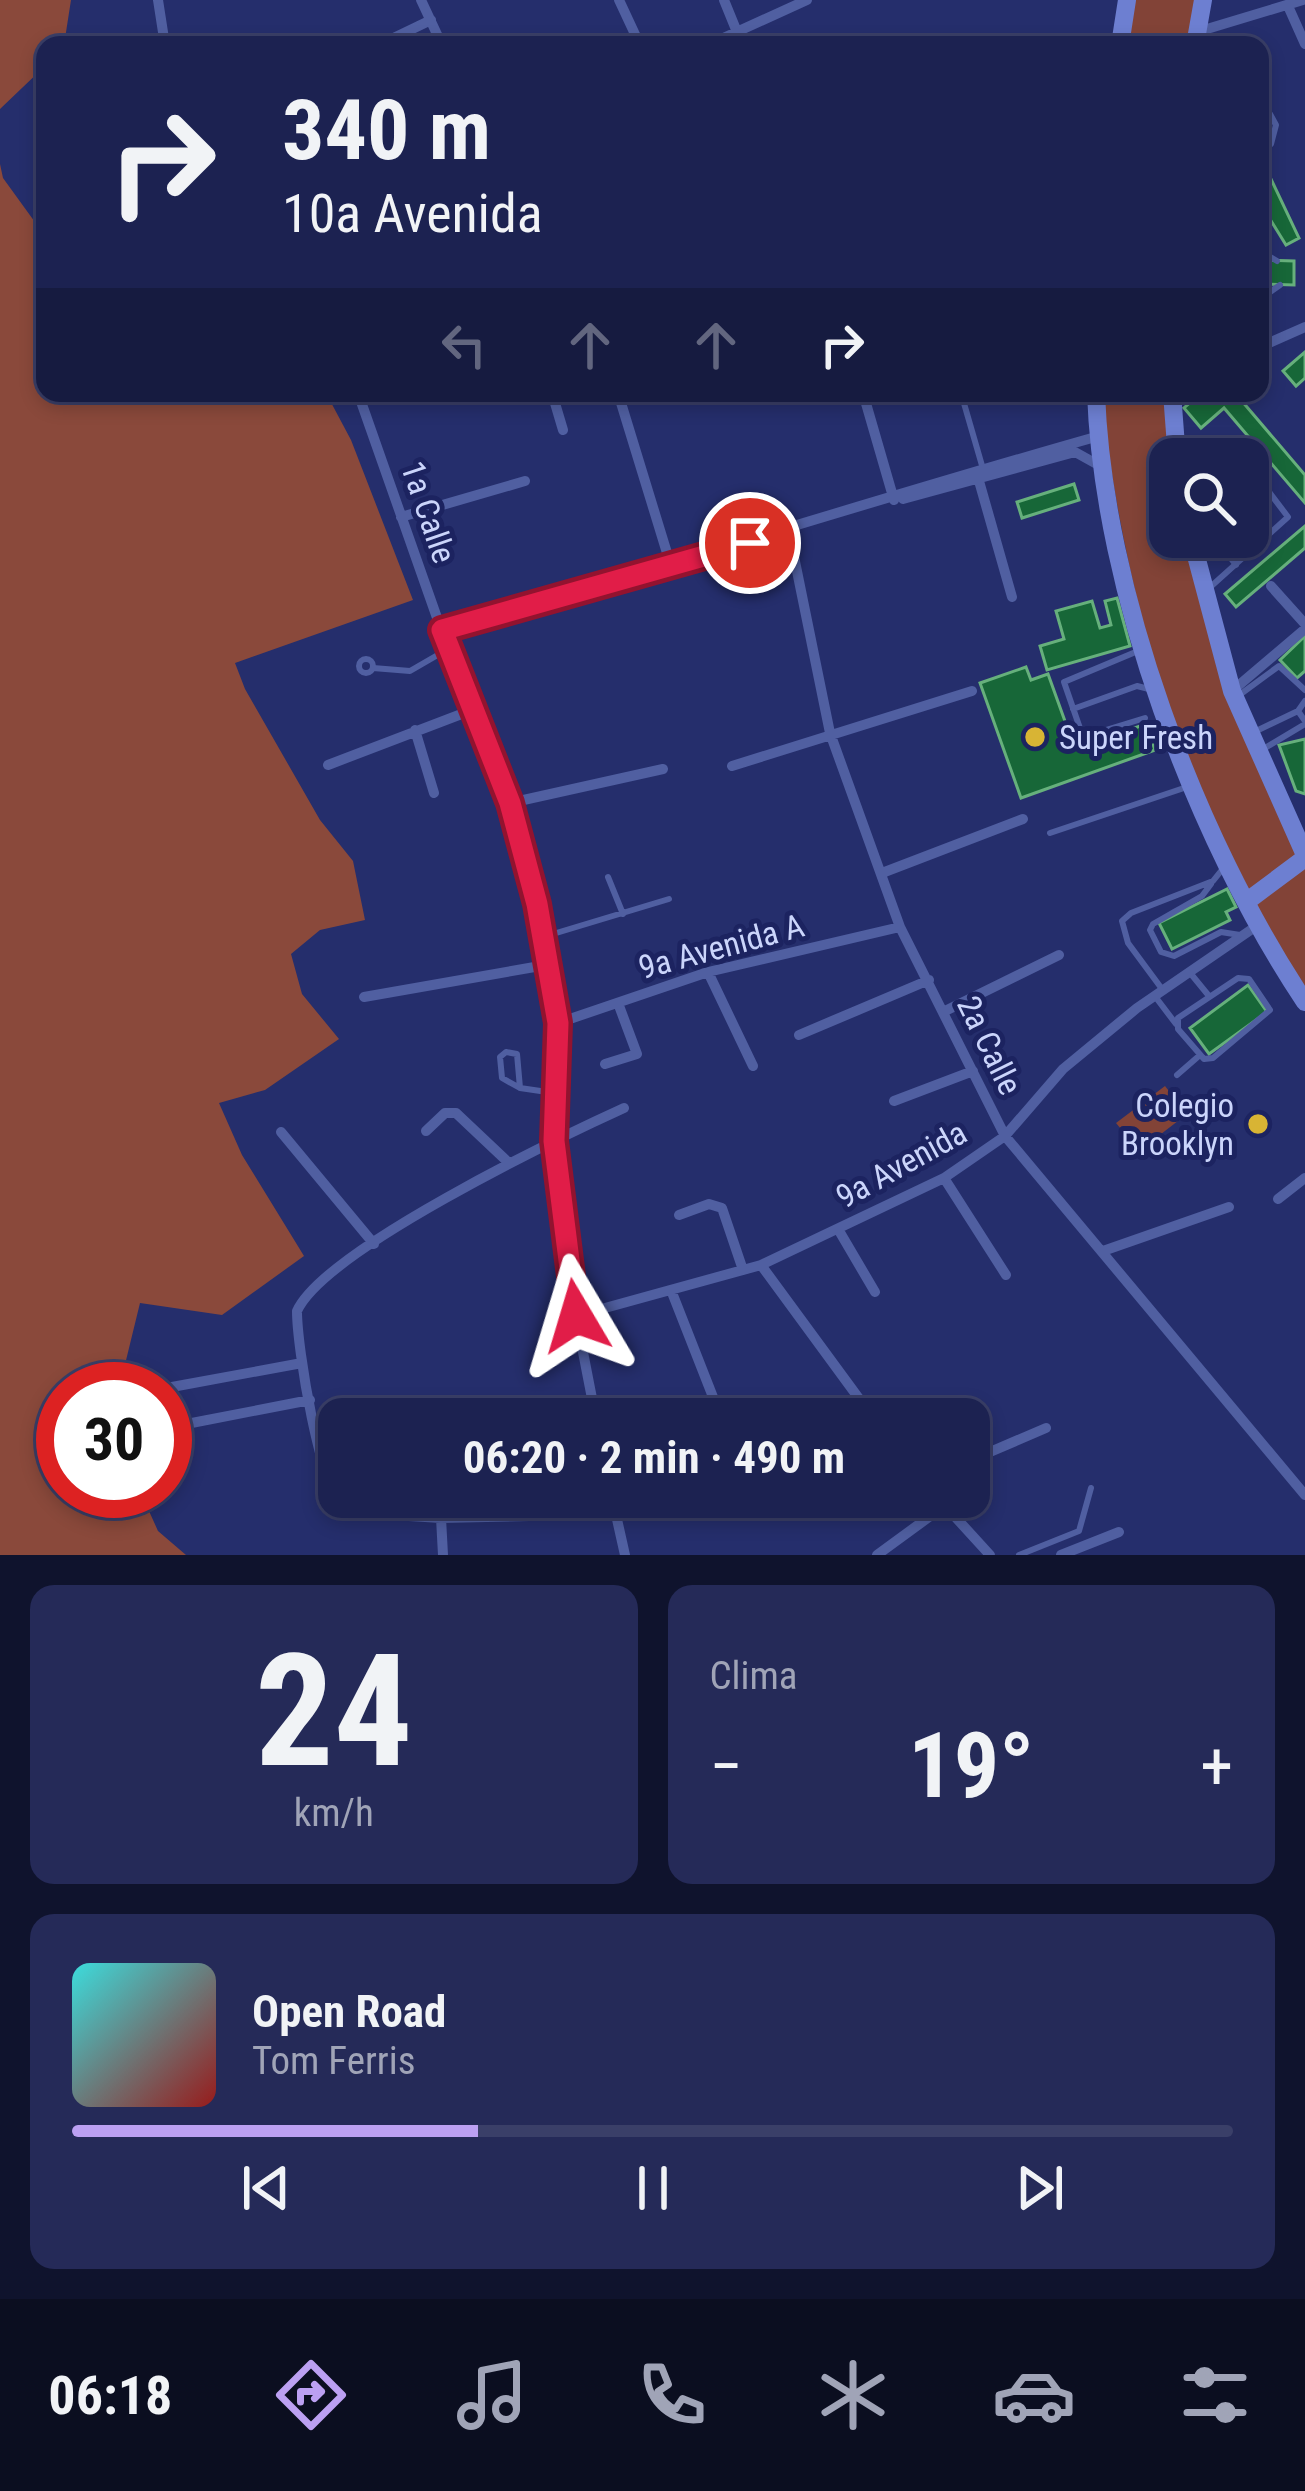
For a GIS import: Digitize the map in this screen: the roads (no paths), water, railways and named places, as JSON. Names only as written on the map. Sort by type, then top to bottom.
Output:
[{"type":"main road","points":[[1121,36],[1127,0]]},
{"type":"main road","points":[[1196,36],[1203,0]]},
{"type":"main road","points":[[1097,402],[1103,468],[1147,649],[1191,786],[1258,925],[1305,1002]]},
{"type":"main road","points":[[1173,402],[1175,438]]},
{"type":"main road","points":[[1195,558],[1233,695],[1303,847],[1246,902]]},
{"type":"street","points":[[158,0],[163,36]]},
{"type":"street","points":[[421,0],[438,36]]},
{"type":"street","points":[[619,0],[636,36]]},
{"type":"street","points":[[724,0],[737,32]]},
{"type":"street","points":[[728,36],[807,0]]},
{"type":"street","points":[[1202,36],[1303,0]]},
{"type":"street","points":[[1288,6],[1305,44]]},
{"type":"street","points":[[398,36],[431,20]]},
{"type":"street","points":[[1269,343],[1305,327]]},
{"type":"street","name":"1a Calle","points":[[363,402],[448,649],[510,803],[543,937],[558,1023],[554,1141],[576,1316],[592,1398]]},
{"type":"street","points":[[555,402],[563,430]]},
{"type":"street","points":[[621,402],[671,566]]},
{"type":"street","points":[[866,402],[894,500]]},
{"type":"street","points":[[442,630],[789,532],[1099,436]]},
{"type":"street","points":[[981,475],[1075,452],[1103,468]]},
{"type":"street","points":[[981,475],[1012,597]]},
{"type":"street","points":[[401,517],[525,481]]},
{"type":"street","name":"2a Calle","points":[[789,532],[830,733],[899,927],[1004,1136],[1305,1495]]},
{"type":"street","points":[[1233,695],[1305,626],[1271,586]]},
{"type":"street","points":[[732,766],[972,691]]},
{"type":"street","points":[[328,765],[472,710]]},
{"type":"street","points":[[415,730],[434,793]]},
{"type":"street","points":[[510,803],[663,769]]},
{"type":"street","points":[[882,873],[1023,819]]},
{"type":"street","name":"9a Avenida","points":[[576,1316],[761,1265],[944,1178],[1004,1136],[1063,1069],[1158,992],[1258,925]]},
{"type":"street","name":"9a Avenida A","points":[[558,1023],[708,972],[899,927]]},
{"type":"street","points":[[943,1012],[1058,955]]},
{"type":"street","points":[[364,997],[546,965]]},
{"type":"street","points":[[708,972],[753,1066]]},
{"type":"street","points":[[799,1035],[929,980]]},
{"type":"street","points":[[605,1064],[637,1054],[618,1003]]},
{"type":"street","points":[[894,1101],[973,1071]]},
{"type":"street","points":[[318,1435],[302,1363],[297,1311],[320,1279],[508,1163],[624,1108]]},
{"type":"street","points":[[426,1131],[445,1113],[456,1114],[508,1163]]},
{"type":"street","points":[[281,1132],[374,1244]]},
{"type":"street","points":[[944,1178],[1006,1275]]},
{"type":"street","points":[[1278,1199],[1305,1178]]},
{"type":"street","points":[[679,1215],[709,1204],[722,1208],[743,1270]]},
{"type":"street","points":[[1103,1251],[1229,1208]]},
{"type":"street","points":[[838,1229],[875,1292]]},
{"type":"street","points":[[761,1265],[858,1398]]},
{"type":"street","points":[[671,1290],[713,1397]]},
{"type":"street","points":[[192,1383],[302,1363]]},
{"type":"street","points":[[192,1422],[310,1400]]},
{"type":"street","points":[[990,1452],[1046,1428]]},
{"type":"street","points":[[442,1518],[442,1555]]},
{"type":"street","points":[[616,1518],[625,1555]]},
{"type":"street","points":[[877,1555],[921,1518]]},
{"type":"street","points":[[955,1518],[990,1555]]},
{"type":"street","points":[[1061,1555],[1119,1532]]},
{"type":"lane","points":[[1269,115],[1276,124],[1269,145]]},
{"type":"lane","points":[[1269,256],[1277,261]]},
{"type":"lane","points":[[1269,292],[1280,284]]},
{"type":"lane","points":[[964,402],[981,475]]},
{"type":"lane","points":[[1269,492],[1288,517],[1269,535]]},
{"type":"lane","points":[[1230,558],[1236,565]]},
{"type":"lane","points":[[1202,594],[1244,558]]},
{"type":"lane","points":[[373,668],[410,671],[448,649]]},
{"type":"lane","points":[[1145,718],[1086,737],[1064,678],[1147,649]]},
{"type":"lane","points":[[1233,695],[1279,666],[1305,690]]},
{"type":"lane","points":[[1073,709],[1137,686],[1160,693]]},
{"type":"lane","points":[[1253,744],[1305,701]]},
{"type":"lane","points":[[1253,744],[1305,723],[1298,711]]},
{"type":"lane","points":[[1050,833],[1191,786]]},
{"type":"lane","points":[[1227,863],[1202,896],[1159,919],[1150,930],[1167,956],[1220,932],[1240,935]]},
{"type":"lane","points":[[608,877],[623,914]]},
{"type":"lane","points":[[1176,1024],[1209,996],[1244,977],[1270,1010],[1214,1058],[1199,1055],[1176,1024],[1128,943],[1123,921],[1213,880]]},
{"type":"lane","points":[[543,937],[669,898]]},
{"type":"lane","points":[[1189,971],[1209,996]]},
{"type":"lane","points":[[520,1088],[518,1054],[506,1052],[500,1057],[502,1078],[520,1088],[554,1093]]},
{"type":"lane","points":[[1177,1075],[1199,1055]]},
{"type":"lane","points":[[314,1419],[318,1418]]},
{"type":"lane","points":[[1019,1555],[1078,1531],[1091,1489]]},
{"type":"place","name":"Super Fresh","points":[[1035,737]]},
{"type":"place","name":"Colegio Brooklyn","points":[[1258,1124]]}]
